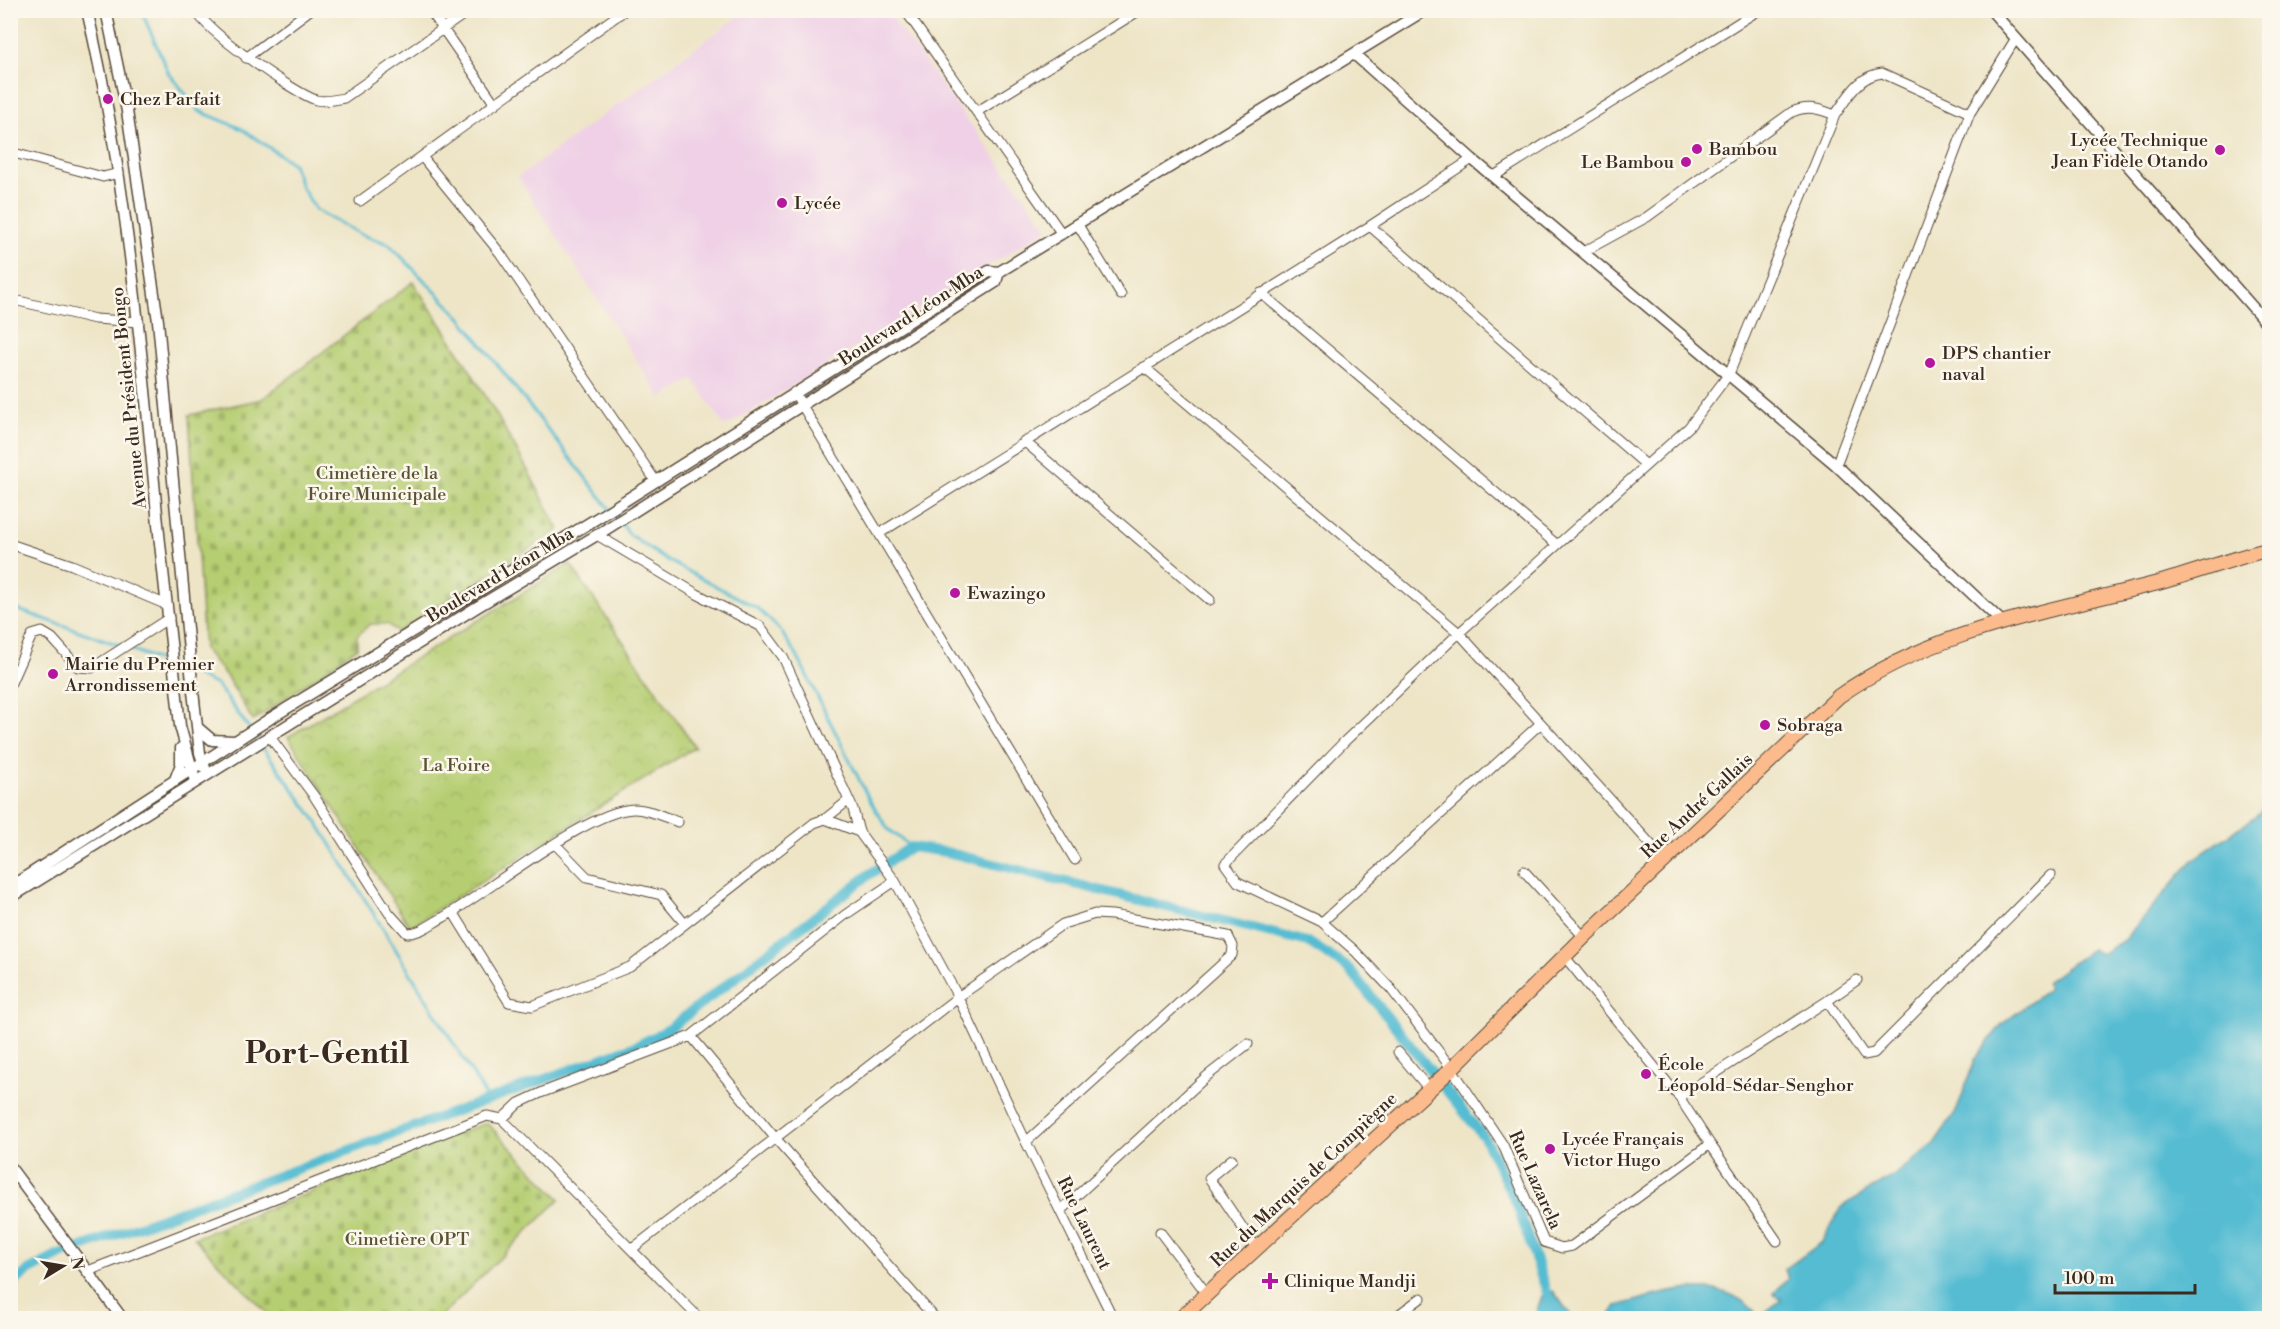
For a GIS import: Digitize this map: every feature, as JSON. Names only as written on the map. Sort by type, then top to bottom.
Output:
[{"type":"main road","name":"Rue André Gallais","points":[[1450,1071],[1584,937],[1839,696],[1860,681],[1935,645],[2002,622],[2164,581],[2270,549]]},
{"type":"main road","name":"Rue du Marquis de Compiègne","points":[[1181,1318],[1450,1071]]},
{"type":"street","name":"Avenue du Président Bongo","points":[[87,10],[110,114],[139,322],[180,726],[191,770],[197,782]]},
{"type":"street","name":"Avenue du Président Bongo","points":[[106,10],[127,111],[158,321],[192,682],[203,763],[208,775]]},
{"type":"street","points":[[196,10],[204,23],[246,57],[315,99],[330,101],[344,98],[470,10]]},
{"type":"street","points":[[246,57],[310,10]]},
{"type":"street","points":[[430,10],[495,104]]},
{"type":"street","points":[[360,201],[423,158],[625,10]]},
{"type":"street","points":[[905,10],[978,111],[1062,234]]},
{"type":"street","points":[[978,111],[1140,10]]},
{"type":"street","name":"Boulevard Léon Mba","points":[[10,886],[172,784],[238,739],[989,271],[999,272],[1078,225],[1425,10]]},
{"type":"street","points":[[1494,176],[1759,10]]},
{"type":"street","points":[[1991,10],[2270,327]]},
{"type":"street","points":[[1836,465],[1970,113],[2016,38]]},
{"type":"street","points":[[1354,54],[1472,159],[1585,251],[1836,465],[2002,622]]},
{"type":"street","points":[[1459,633],[1689,427],[1729,374],[1835,115],[1860,81],[1869,75],[1882,73],[1970,113]]},
{"type":"street","points":[[1585,251],[1647,217],[1792,112],[1815,107],[1835,115]]},
{"type":"street","points":[[10,152],[103,177],[118,173]]},
{"type":"street","points":[[423,158],[500,253],[655,480]]},
{"type":"street","points":[[880,533],[1370,226],[1472,159]]},
{"type":"street","points":[[1078,225],[1121,296]]},
{"type":"street","points":[[1370,226],[1646,464]]},
{"type":"street","name":"Boulevard Léon Mba","points":[[10,898],[477,607],[597,535],[996,282],[999,272]]},
{"type":"street","points":[[1261,293],[1556,544]]},
{"type":"street","points":[[10,299],[95,319],[139,322]]},
{"type":"street","points":[[1144,367],[1459,633],[1665,860]]},
{"type":"street","points":[[794,392],[1075,860]]},
{"type":"street","points":[[1024,441],[1210,600]]},
{"type":"street","name":"Rue Laurent","points":[[597,535],[697,594],[760,626],[783,657],[849,801],[859,832],[892,877],[958,997],[1026,1143],[1113,1318]]},
{"type":"street","points":[[10,544],[72,565],[167,605]]},
{"type":"street","points":[[10,685],[32,635],[42,632],[52,638],[78,667],[92,669],[169,618]]},
{"type":"street","name":"Rue Lazarela","points":[[1459,633],[1345,741],[1225,864],[1238,882],[1322,922],[1355,951],[1391,989],[1503,1144],[1544,1242],[1552,1246],[1572,1246],[1710,1144]]},
{"type":"street","points":[[1322,922],[1540,724]]},
{"type":"street","points":[[172,784],[181,764],[180,726]]},
{"type":"street","points":[[198,728],[212,740],[238,739]]},
{"type":"street","points":[[268,739],[314,796],[400,929],[413,934],[453,912],[597,819],[623,810],[643,810],[678,822]]},
{"type":"street","points":[[453,912],[509,1002],[525,1007],[606,979],[630,967],[814,823],[825,819],[849,801]]},
{"type":"street","points":[[825,819],[859,832]]},
{"type":"street","points":[[556,845],[587,877],[660,895],[685,924]]},
{"type":"street","points":[[1524,871],[1584,937]]},
{"type":"street","points":[[1827,1001],[1864,1055],[1874,1053],[2051,875]]},
{"type":"street","points":[[502,1119],[506,1112],[527,1099],[690,1036],[892,877]]},
{"type":"street","points":[[632,1249],[958,997],[1063,924],[1095,914],[1228,936],[1233,946],[1232,955],[1026,1143]]},
{"type":"street","points":[[1564,957],[1679,1097],[1777,1241]]},
{"type":"street","points":[[1679,1097],[1857,980]]},
{"type":"street","points":[[690,1036],[776,1139],[935,1318]]},
{"type":"street","points":[[1060,1211],[1207,1076],[1248,1044]]},
{"type":"street","points":[[1398,1052],[1431,1087]]},
{"type":"street","points":[[85,1267],[487,1116],[502,1119],[699,1318]]},
{"type":"street","points":[[1232,1159],[1209,1176],[1210,1181],[1257,1249]]},
{"type":"street","points":[[10,1167],[122,1318]]},
{"type":"street","points":[[1160,1232],[1207,1294]]},
{"type":"street","points":[[1394,1318],[1421,1298]]},
{"type":"shaded area","name":"Lycée","points":[[746,11],[887,11],[1048,229],[725,427],[693,379],[661,398],[518,177]]},
{"type":"green space","name":"Cimetière de la Foire Municipale","points":[[413,282],[453,342],[490,404],[559,530],[398,632],[387,624],[370,624],[357,636],[357,648],[253,721],[227,677],[204,649],[189,415],[262,399]]},
{"type":"green space","name":"La Foire","points":[[570,564],[695,747],[410,927],[288,737]]},
{"type":"green space","name":"Cimetière OPT","points":[[487,1123],[560,1199],[439,1318],[272,1318],[194,1238],[395,1159],[395,1155]]},
{"type":"water","points":[[2269,791],[2269,1318],[1608,1318],[1616,1306],[1692,1289],[1710,1289],[1728,1293],[1744,1302],[1759,1317],[1781,1300],[1774,1293],[1788,1279],[1785,1269],[1822,1242],[1841,1207],[1895,1175],[1933,1145],[1957,1110],[1975,1059],[2001,1025],[2049,988],[2046,982],[2092,949],[2101,954],[2124,940],[2193,860],[2262,812],[2265,794]]},
{"type":"water","points":[[1553,1291],[1573,1318],[1534,1318],[1542,1296]]},
{"type":"waterway","points":[[141,10],[168,72],[199,111],[242,129],[293,164],[301,186],[316,210],[362,235],[389,244],[461,318],[617,518]]},
{"type":"waterway","points":[[621,523],[629,534],[663,558],[757,608],[780,630],[796,654],[870,801],[888,829],[911,847]]},
{"type":"waterway","points":[[10,607],[122,646]]},
{"type":"waterway","points":[[128,648],[172,666]]},
{"type":"waterway","points":[[195,675],[217,685],[257,739]]},
{"type":"waterway","points":[[261,745],[317,822],[488,1099]]},
{"type":"waterway","points":[[10,1286],[28,1271],[57,1256],[636,1046],[666,1031],[870,874],[911,847],[946,852],[1308,942],[1348,968],[1484,1137],[1517,1205],[1547,1293]]},
{"type":"place","name":"Chez Parfait","points":[[108,99]]},
{"type":"place","name":"Bambou","points":[[1697,149]]},
{"type":"place","name":"Lycée Technique Jean Fidèle Otando","points":[[2220,150]]},
{"type":"place","name":"Le Bambou","points":[[1686,162]]},
{"type":"place","name":"Lycée","points":[[782,203]]},
{"type":"place","name":"DPS chantier naval","points":[[1930,363]]},
{"type":"place","name":"Ewazingo","points":[[955,593]]},
{"type":"place","name":"Mairie du Premier Arrondissement","points":[[53,674]]},
{"type":"place","name":"Sobraga","points":[[1765,725]]},
{"type":"place","name":"École Léopold-Sédar-Senghor","points":[[1646,1074]]},
{"type":"place","name":"Lycée Français Victor Hugo","points":[[1550,1149]]},
{"type":"place","name":"Clinique Mandji","points":[[1270,1281]]},
{"type":"district","name":"Port-Gentil","points":[[327,1054]]}]
